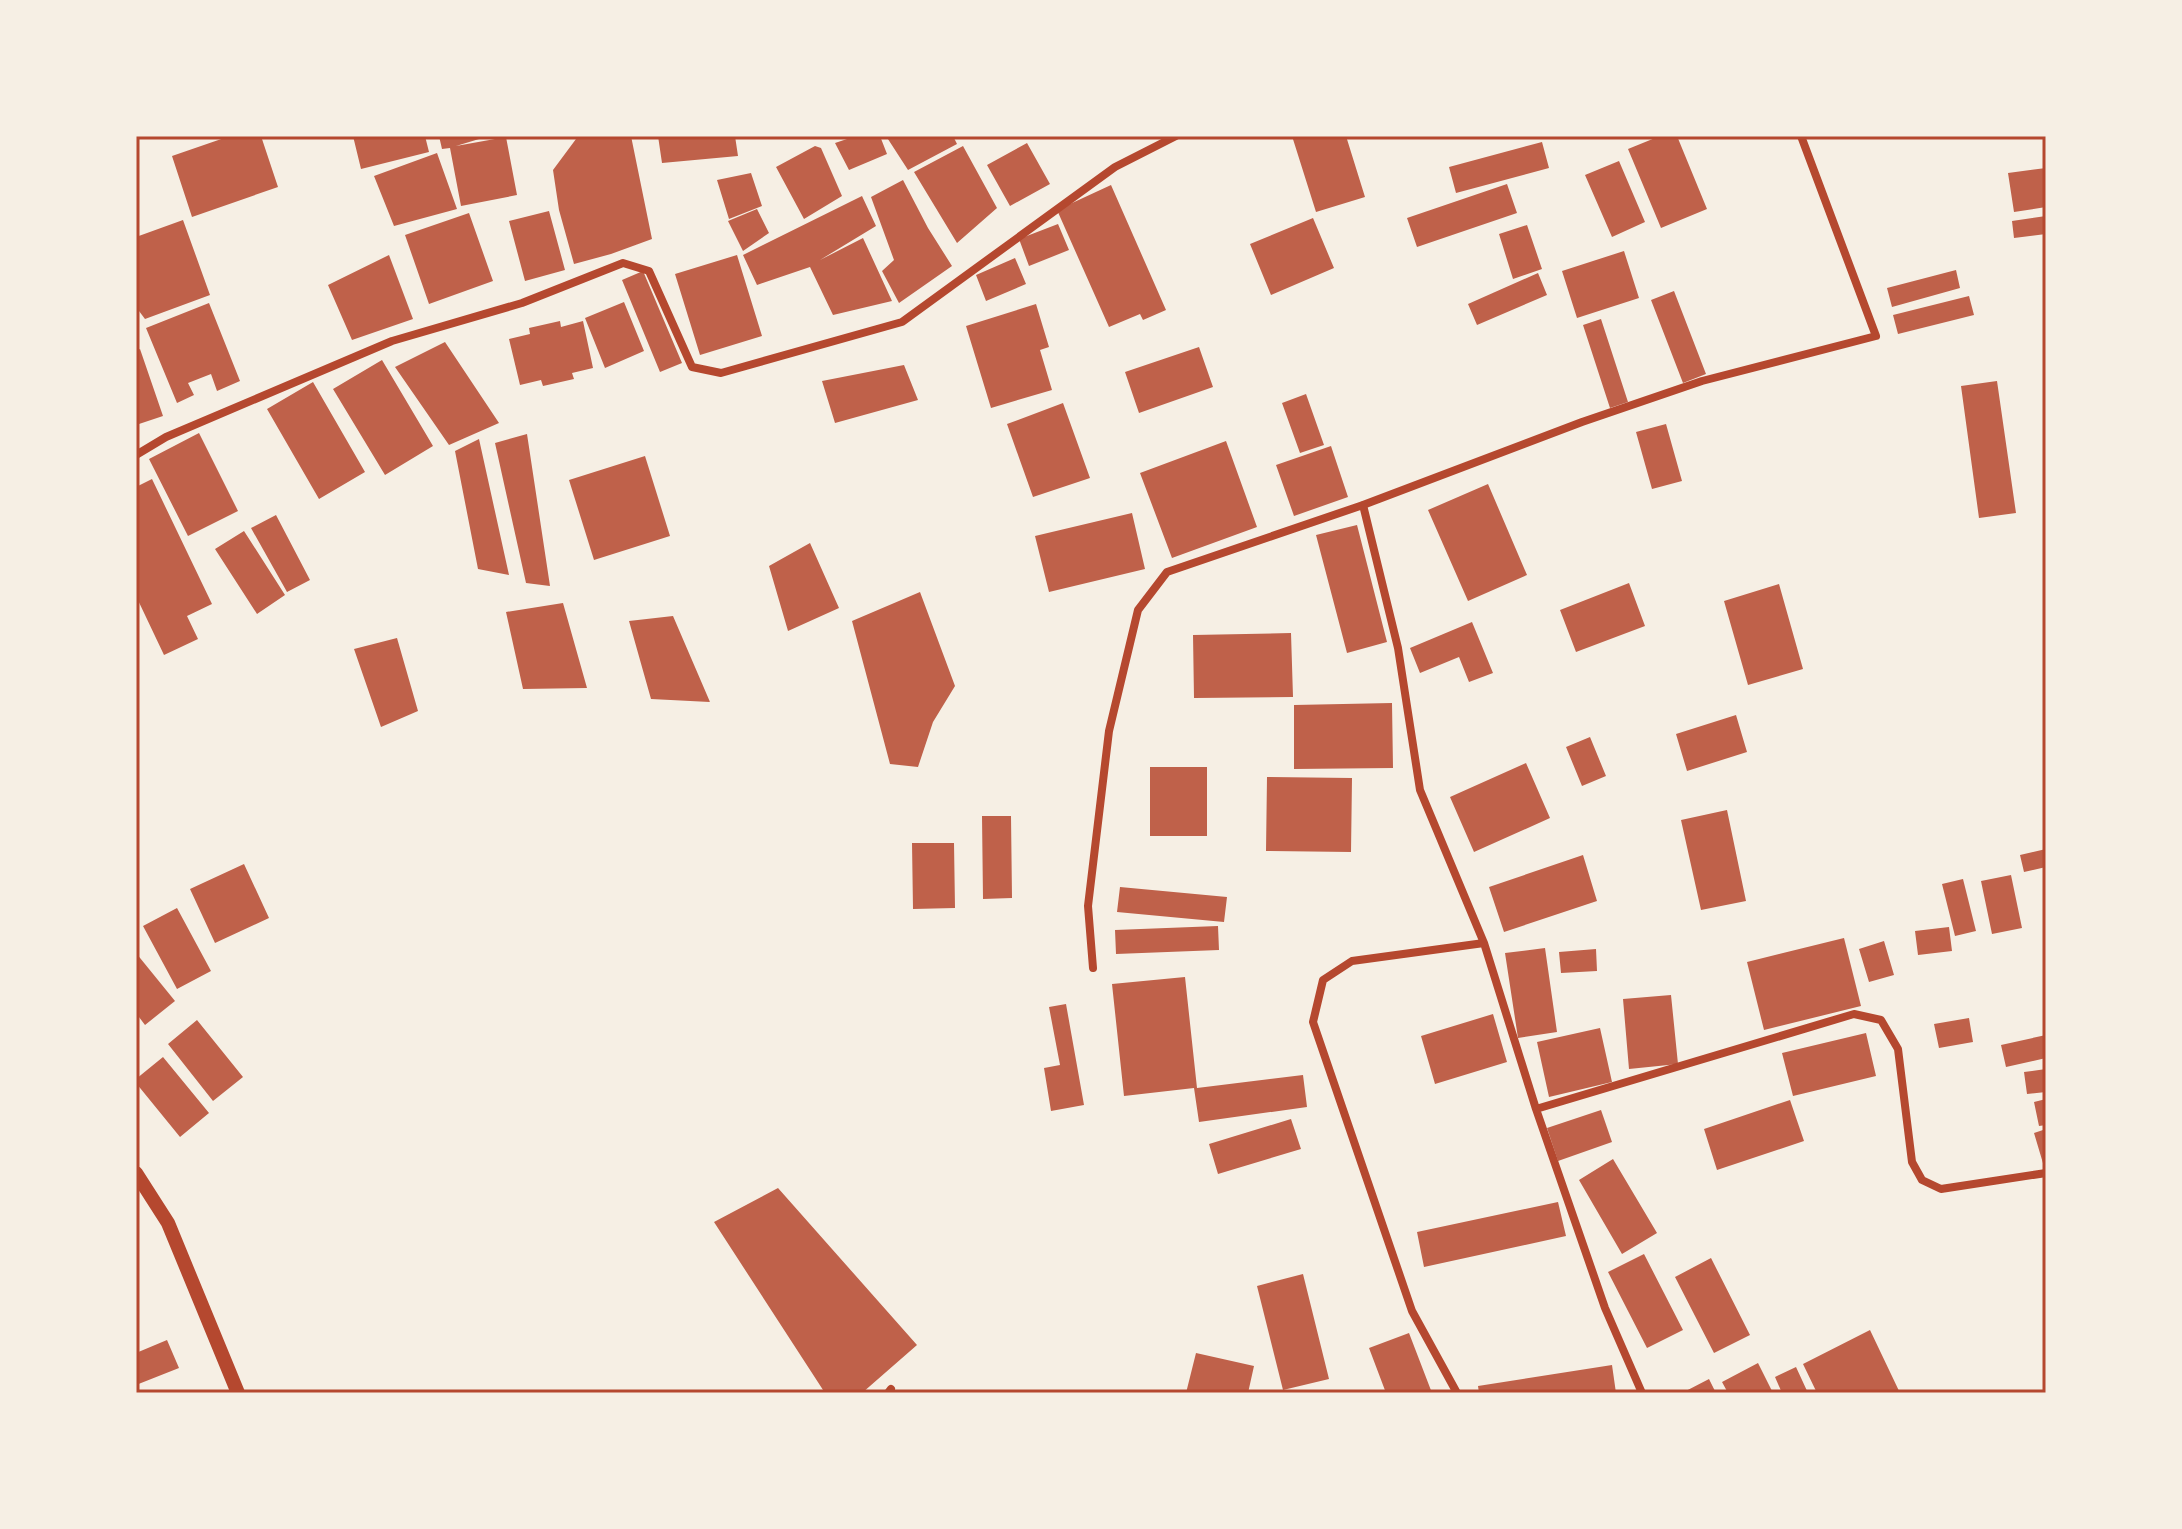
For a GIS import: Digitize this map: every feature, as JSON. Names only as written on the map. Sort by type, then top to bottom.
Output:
[{"type":"street","points":[[136,455],[166,437],[392,341],[522,303],[623,263],[649,271],[692,367],[721,373],[902,322],[1115,167],[1176,136]]},
{"type":"street","points":[[1093,968],[1088,906],[1109,731],[1138,610],[1167,572],[1363,505],[1582,422],[1702,381],[1876,336],[1801,136]]},
{"type":"street","points":[[1363,505],[1398,648],[1420,790],[1484,943],[1536,1109],[1605,1308],[1642,1393]]},
{"type":"street","points":[[1457,1393],[1412,1311],[1313,1022],[1323,980],[1352,961],[1484,943]]},
{"type":"street","points":[[1536,1109],[1854,1014],[1881,1020],[1898,1049],[1912,1162],[1922,1180],[1941,1189],[2046,1173]]},
{"type":"street","points":[[136,1173],[168,1223],[238,1393]]},
{"type":"building","points":[[230,136],[261,136],[278,187],[192,217],[172,156]]},
{"type":"building","points":[[353,136],[425,136],[429,152],[361,169]]},
{"type":"building","points":[[439,136],[489,136],[456,146],[506,137],[517,195],[461,206],[450,148],[442,149]]},
{"type":"building","points":[[584,136],[631,136],[652,239],[574,264],[559,210],[553,170],[576,139]]},
{"type":"building","points":[[658,136],[735,136],[738,156],[662,163]]},
{"type":"building","points":[[856,136],[880,136],[887,154],[849,170],[835,143]]},
{"type":"building","points":[[886,136],[953,136],[957,144],[908,170]]},
{"type":"building","points":[[1292,136],[1346,136],[1365,197],[1316,212]]},
{"type":"building","points":[[1660,136],[1677,136],[1707,209],[1661,228],[1628,149]]},
{"type":"building","points":[[1542,142],[1549,168],[1456,193],[1449,167]]},
{"type":"building","points":[[1027,143],[1050,184],[1010,206],[987,165]]},
{"type":"building","points":[[815,146],[821,148],[842,196],[804,219],[776,167]]},
{"type":"building","points":[[963,146],[997,208],[957,243],[914,172]]},
{"type":"building","points":[[437,153],[457,209],[394,226],[374,176]]},
{"type":"building","points":[[1619,161],[1645,222],[1612,237],[1585,175]]},
{"type":"building","points":[[2046,168],[2046,207],[2014,212],[2008,173]]},
{"type":"building","points":[[751,173],[762,206],[729,219],[717,180]]},
{"type":"building","points":[[903,180],[952,266],[899,303],[882,271],[894,260],[871,197]]},
{"type":"building","points":[[1507,184],[1517,213],[1417,247],[1407,218]]},
{"type":"building","points":[[1111,185],[1166,310],[1143,320],[1140,314],[1109,327],[1057,210]]},
{"type":"building","points":[[862,196],[876,226],[820,260],[863,238],[892,301],[833,315],[810,267],[757,285],[743,255]]},
{"type":"building","points":[[757,209],[769,233],[743,251],[728,221]]},
{"type":"building","points":[[549,211],[565,270],[525,281],[509,221]]},
{"type":"building","points":[[469,213],[493,281],[429,304],[405,235]]},
{"type":"building","points":[[2046,216],[2046,234],[2014,238],[2012,221]]},
{"type":"building","points":[[1313,218],[1334,268],[1271,295],[1250,244]]},
{"type":"building","points":[[183,220],[210,295],[145,319],[139,311],[136,297],[136,237]]},
{"type":"building","points":[[1058,224],[1069,250],[1029,266],[1019,239]]},
{"type":"building","points":[[1527,225],[1542,269],[1513,279],[1499,234]]},
{"type":"building","points":[[1624,251],[1639,298],[1577,318],[1562,271]]},
{"type":"building","points":[[389,255],[413,319],[352,340],[328,285]]},
{"type":"building","points":[[737,255],[762,336],[700,355],[675,274]]},
{"type":"building","points":[[1015,258],[1026,284],[986,301],[976,275]]},
{"type":"building","points":[[1956,270],[1960,288],[1892,307],[1887,288]]},
{"type":"building","points":[[643,271],[682,363],[660,372],[622,280]]},
{"type":"building","points":[[1538,273],[1547,295],[1477,325],[1468,304]]},
{"type":"building","points":[[1674,291],[1706,374],[1683,383],[1651,300]]},
{"type":"building","points":[[1969,296],[1974,315],[1898,334],[1893,315]]},
{"type":"building","points":[[624,302],[644,351],[605,368],[585,318]]},
{"type":"building","points":[[209,303],[240,381],[217,391],[211,374],[188,383],[194,395],[177,403],[146,328]]},
{"type":"building","points":[[1036,304],[1049,347],[1040,350],[1052,390],[991,408],[966,326]]},
{"type":"building","points":[[1601,319],[1628,402],[1610,408],[1583,325]]},
{"type":"building","points":[[560,321],[561,327],[583,321],[593,368],[572,373],[574,379],[543,386],[541,380],[520,385],[509,339],[530,334],[529,328]]},
{"type":"building","points":[[445,342],[499,423],[449,445],[395,367]]},
{"type":"building","points":[[1199,347],[1213,387],[1139,413],[1125,372]]},
{"type":"building","points":[[140,349],[163,416],[136,425],[136,351]]},
{"type":"building","points":[[382,360],[433,446],[385,475],[333,389]]},
{"type":"building","points":[[904,365],[918,400],[835,423],[822,381]]},
{"type":"building","points":[[1997,381],[2016,513],[1979,518],[1961,386]]},
{"type":"building","points":[[313,382],[365,472],[319,499],[267,409]]},
{"type":"building","points":[[1306,394],[1324,445],[1300,453],[1282,403]]},
{"type":"building","points":[[1063,403],[1090,478],[1033,497],[1007,424]]},
{"type":"building","points":[[1666,424],[1682,481],[1652,489],[1636,432]]},
{"type":"building","points":[[199,433],[238,511],[188,536],[149,459]]},
{"type":"building","points":[[527,434],[550,586],[526,583],[495,443]]},
{"type":"building","points":[[479,439],[509,575],[478,569],[455,451]]},
{"type":"building","points":[[1226,441],[1257,527],[1172,558],[1140,473]]},
{"type":"building","points":[[1331,446],[1348,497],[1294,516],[1276,465]]},
{"type":"building","points":[[645,456],[670,536],[594,560],[569,480]]},
{"type":"building","points":[[152,479],[212,604],[187,616],[198,639],[164,655],[136,596],[136,487]]},
{"type":"building","points":[[1488,484],[1527,575],[1468,601],[1428,510]]},
{"type":"building","points":[[1132,513],[1145,569],[1049,592],[1035,536]]},
{"type":"building","points":[[276,515],[310,580],[287,592],[251,528]]},
{"type":"building","points":[[1357,525],[1387,642],[1347,653],[1316,535]]},
{"type":"building","points":[[244,531],[285,595],[257,614],[215,549]]},
{"type":"building","points":[[810,543],[839,608],[788,631],[769,566]]},
{"type":"building","points":[[1629,583],[1645,626],[1576,652],[1560,610]]},
{"type":"building","points":[[1779,584],[1803,669],[1748,685],[1724,601]]},
{"type":"building","points":[[920,592],[955,686],[933,722],[918,767],[890,764],[852,621]]},
{"type":"building","points":[[563,603],[587,688],[523,689],[506,612]]},
{"type":"building","points":[[673,616],[710,702],[651,699],[629,621]]},
{"type":"building","points":[[1472,622],[1493,673],[1469,682],[1459,657],[1420,673],[1410,648]]},
{"type":"building","points":[[1291,633],[1293,697],[1194,698],[1193,635]]},
{"type":"building","points":[[397,638],[418,711],[381,727],[354,649]]},
{"type":"building","points":[[1392,703],[1393,768],[1294,769],[1294,705]]},
{"type":"building","points":[[1736,715],[1747,752],[1687,771],[1676,734]]},
{"type":"building","points":[[1590,737],[1606,776],[1582,786],[1566,747]]},
{"type":"building","points":[[1526,763],[1550,818],[1474,852],[1450,797]]},
{"type":"building","points":[[1150,767],[1207,767],[1207,836],[1150,836]]},
{"type":"building","points":[[1267,777],[1352,778],[1351,852],[1266,851]]},
{"type":"building","points":[[1727,810],[1746,901],[1701,910],[1681,820]]},
{"type":"building","points":[[982,816],[1011,816],[1012,898],[983,899]]},
{"type":"building","points":[[912,843],[954,843],[955,908],[913,909]]},
{"type":"building","points":[[2046,849],[2046,867],[2024,872],[2020,855]]},
{"type":"building","points":[[1583,855],[1597,901],[1504,932],[1489,887]]},
{"type":"building","points":[[244,864],[269,918],[215,943],[190,889]]},
{"type":"building","points":[[2011,875],[2022,928],[1992,934],[1981,881]]},
{"type":"building","points":[[1963,879],[1976,931],[1955,936],[1942,884]]},
{"type":"building","points":[[1120,887],[1227,897],[1224,922],[1117,912]]},
{"type":"building","points":[[177,908],[211,971],[177,989],[143,926]]},
{"type":"building","points":[[1218,926],[1219,950],[1116,954],[1115,930]]},
{"type":"building","points":[[1949,927],[1952,951],[1918,955],[1915,931]]},
{"type":"building","points":[[1844,938],[1861,1006],[1764,1030],[1747,962]]},
{"type":"building","points":[[1884,941],[1894,975],[1869,982],[1859,949]]},
{"type":"building","points":[[1545,948],[1557,1032],[1518,1038],[1505,953]]},
{"type":"building","points":[[1596,949],[1597,971],[1561,973],[1559,952]]},
{"type":"building","points":[[136,953],[175,1001],[145,1025],[136,1013]]},
{"type":"building","points":[[1185,977],[1197,1088],[1303,1075],[1307,1107],[1199,1122],[1194,1088],[1124,1096],[1112,984]]},
{"type":"building","points":[[1671,995],[1678,1064],[1629,1069],[1623,999]]},
{"type":"building","points":[[1066,1004],[1084,1105],[1051,1111],[1044,1068],[1060,1065],[1049,1007]]},
{"type":"building","points":[[1493,1014],[1507,1062],[1435,1084],[1421,1036]]},
{"type":"building","points":[[1969,1018],[1973,1042],[1939,1048],[1934,1024]]},
{"type":"building","points":[[197,1020],[243,1077],[213,1101],[168,1044]]},
{"type":"building","points":[[1600,1028],[1612,1082],[1549,1097],[1537,1042]]},
{"type":"building","points":[[1866,1033],[1876,1076],[1793,1096],[1782,1053]]},
{"type":"building","points":[[2046,1035],[2046,1058],[2006,1067],[2001,1045]]},
{"type":"building","points":[[163,1057],[209,1113],[180,1137],[136,1083],[136,1079]]},
{"type":"building","points":[[2046,1069],[2046,1092],[2027,1094],[2024,1072]]},
{"type":"building","points":[[2046,1099],[2046,1125],[2039,1126],[2034,1102]]},
{"type":"building","points":[[1790,1100],[1804,1141],[1717,1170],[1704,1129]]},
{"type":"building","points":[[1601,1110],[1612,1142],[1558,1161],[1547,1128]]},
{"type":"building","points":[[1291,1119],[1301,1149],[1218,1174],[1209,1144]]},
{"type":"building","points":[[2046,1129],[2046,1170],[2045,1170],[2034,1133]]},
{"type":"building","points":[[1613,1159],[1657,1233],[1622,1254],[1579,1180]]},
{"type":"building","points":[[778,1188],[917,1345],[862,1393],[825,1393],[714,1222]]},
{"type":"building","points":[[1558,1202],[1566,1236],[1424,1267],[1417,1232]]},
{"type":"building","points":[[1644,1254],[1683,1330],[1647,1348],[1608,1272]]},
{"type":"building","points":[[1711,1258],[1750,1335],[1714,1353],[1675,1277]]},
{"type":"building","points":[[1303,1274],[1329,1379],[1283,1390],[1257,1286]]},
{"type":"building","points":[[1870,1330],[1900,1393],[1817,1393],[1803,1364]]},
{"type":"building","points":[[1409,1333],[1432,1393],[1386,1393],[1369,1348]]},
{"type":"building","points":[[167,1340],[179,1368],[136,1385],[136,1353]]},
{"type":"building","points":[[1196,1353],[1254,1366],[1248,1393],[1186,1393]]},
{"type":"building","points":[[1758,1363],[1773,1393],[1728,1393],[1722,1382]]},
{"type":"building","points":[[1612,1365],[1616,1393],[1479,1393],[1478,1386]]},
{"type":"building","points":[[1796,1367],[1808,1393],[1782,1393],[1775,1377]]},
{"type":"building","points":[[1709,1379],[1716,1393],[1682,1393]]}]
